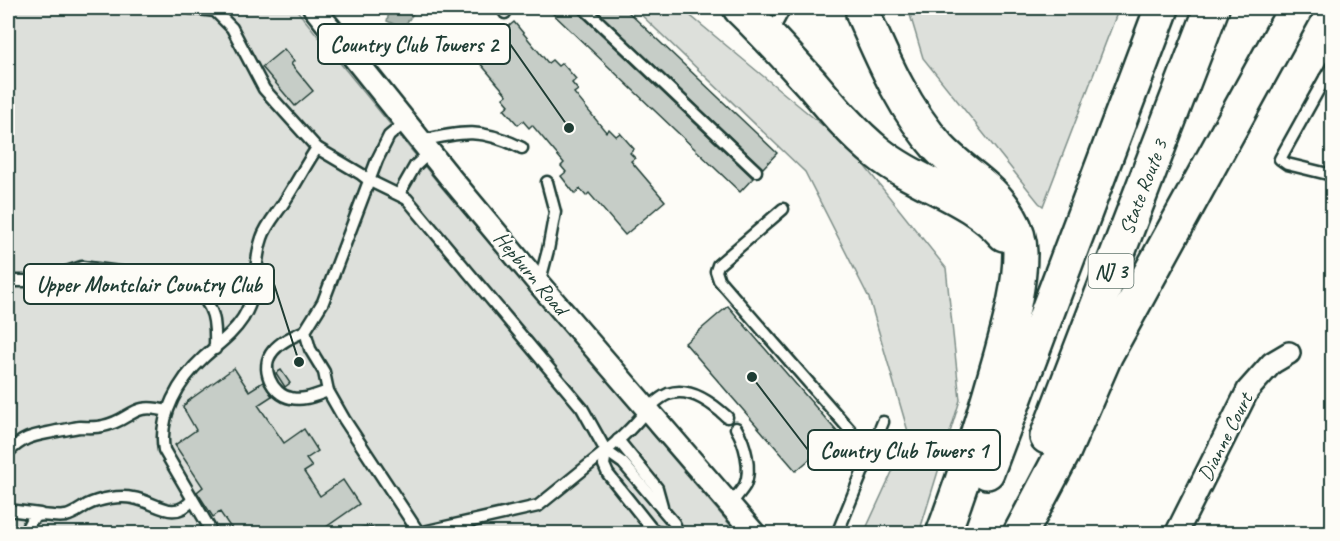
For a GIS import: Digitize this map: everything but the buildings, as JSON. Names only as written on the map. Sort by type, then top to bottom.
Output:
[{"type":"highway","points":[[740,8],[770,37],[847,125],[878,153],[892,163],[968,203],[997,225],[1011,245],[1016,257],[1017,276]]},
{"type":"highway","name":"NJ 3","points":[[964,534],[1162,8]]},
{"type":"highway","name":"State Route 3","points":[[1010,534],[1212,8]]},
{"type":"highway","points":[[1020,534],[1063,453],[1106,354],[1296,8]]},
{"type":"highway","points":[[863,14],[895,85],[916,121],[941,150],[992,193],[1010,216],[1020,243],[1013,308],[988,400],[944,534]]},
{"type":"street","name":"Hepburn Road","points":[[314,8],[539,284],[755,534]]},
{"type":"street","name":"Dianne Court","points":[[1176,534],[1248,390],[1272,363],[1289,353]]},
{"type":"lane","points":[[190,8],[215,11],[232,28],[264,89],[317,148],[370,181],[407,199],[582,408],[606,451],[623,463],[674,523],[679,534]]},
{"type":"lane","points":[[585,8],[756,171]]},
{"type":"lane","points":[[770,37],[785,8]]},
{"type":"lane","points":[[1332,66],[1329,79],[1281,159],[1287,164],[1332,175]]},
{"type":"lane","points":[[328,391],[307,398],[292,399],[280,395],[268,376],[268,361],[271,353],[289,338],[305,331],[323,302],[377,160],[389,136],[406,122]]},
{"type":"lane","points":[[399,194],[425,147],[456,133],[477,133],[500,137],[522,148]]},
{"type":"lane","points":[[213,534],[164,450],[163,423],[167,411],[192,369],[233,333],[243,317],[256,287],[262,237],[317,148]]},
{"type":"lane","points":[[539,284],[555,212],[547,182]]},
{"type":"lane","points":[[783,209],[718,265],[716,271],[719,280],[870,453]]},
{"type":"lane","points":[[8,281],[39,281],[82,267],[127,273],[172,272],[204,297],[210,307],[216,326],[215,349]]},
{"type":"lane","points":[[305,331],[310,349],[324,372],[328,391],[344,419],[420,532],[538,506],[606,451],[666,395],[675,392],[688,393],[713,404],[727,417]]},
{"type":"lane","points":[[8,452],[18,442],[35,434],[78,427],[105,426],[144,408],[167,411]]},
{"type":"lane","points":[[837,534],[883,422]]},
{"type":"lane","points":[[730,505],[744,486],[746,479],[747,460],[742,438],[736,428]]},
{"type":"lane","points":[[618,440],[657,488],[664,512]]},
{"type":"lane","points":[[606,451],[603,465],[651,528],[661,534]]},
{"type":"lane","points":[[635,507],[650,494]]},
{"type":"lane","points":[[8,510],[65,516],[100,501],[129,497],[173,511],[185,508],[192,500]]},
{"type":"lane","points":[[25,534],[29,523],[42,514]]},
{"type":"lane","points":[[364,534],[369,534]]},
{"type":"shaded area","points":[[8,8],[295,8],[444,190],[737,533],[8,534]]},
{"type":"shaded area","points":[[390,8],[417,8],[403,28],[387,21]]},
{"type":"shaded area","points":[[634,8],[681,8],[851,149],[946,268],[960,400],[919,533],[864,533],[909,435],[869,298],[805,172]]},
{"type":"shaded area","points":[[908,8],[1119,8],[1043,206],[923,58]]},
{"type":"place","name":"Country Club Towers 2","points":[[569,128]]},
{"type":"place","name":"Upper Montclair Country Club","points":[[299,362]]},
{"type":"place","name":"Country Club Towers 1","points":[[752,377]]}]
